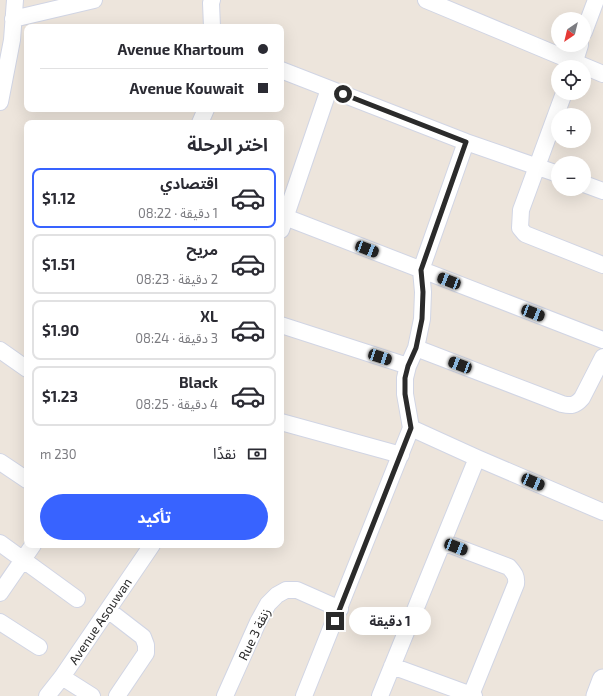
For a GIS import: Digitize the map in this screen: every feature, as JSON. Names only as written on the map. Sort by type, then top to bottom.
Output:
[{"type":"street","points":[[0,102],[12,40],[15,0]]},
{"type":"street","points":[[13,19],[94,0]]},
{"type":"street","points":[[426,0],[563,60]]},
{"type":"street","points":[[591,12],[596,0]]},
{"type":"street","points":[[211,2],[212,24]]},
{"type":"street","points":[[591,70],[603,74]]},
{"type":"street","points":[[284,71],[466,142],[551,171]]},
{"type":"street","points":[[284,220],[329,89]]},
{"type":"street","points":[[561,100],[521,210],[520,228],[525,234],[603,265]]},
{"type":"street","points":[[304,696],[411,428],[405,394],[405,378],[408,366],[416,348],[422,319],[423,292],[421,270],[466,142]]},
{"type":"street","points":[[591,187],[603,191]]},
{"type":"street","points":[[284,223],[421,270],[603,340]]},
{"type":"street","points":[[284,327],[408,366]]},
{"type":"street","points":[[416,348],[562,404],[572,406],[582,398],[603,357]]},
{"type":"street","points":[[1,353],[24,367]]},
{"type":"street","points":[[284,423],[401,455]]},
{"type":"street","points":[[411,428],[603,512]]},
{"type":"street","points":[[380,696],[477,458]]},
{"type":"street","points":[[0,462],[24,478]]},
{"type":"street","points":[[392,666],[472,695],[516,584],[517,578],[509,567],[443,542]]},
{"type":"street","points":[[0,543],[77,599]]},
{"type":"street","points":[[0,593],[31,548]]},
{"type":"street","name":"Avenue Asouwan","points":[[47,696],[62,677],[150,548]]},
{"type":"street","name":"Rue 3 زنقة","points":[[225,696],[258,622],[268,604],[277,595],[286,590],[297,590],[340,609]]},
{"type":"street","points":[[108,610],[143,637],[146,645],[146,653],[117,696]]},
{"type":"street","points":[[0,622],[39,647]]},
{"type":"street","points":[[62,677],[92,696]]},
{"type":"street","points":[[597,696],[603,680]]},
{"type":"route","points":[[335,621],[411,428],[405,394],[405,378],[408,366],[416,348],[422,319],[423,292],[421,270],[466,142],[343,94]]}]
